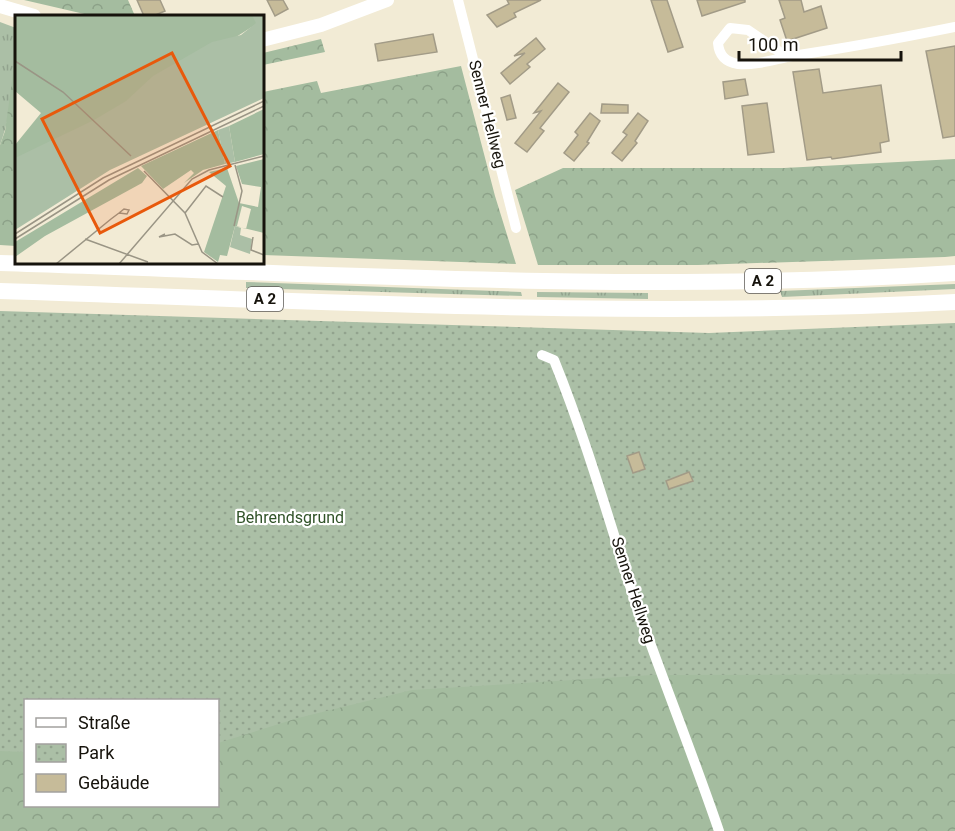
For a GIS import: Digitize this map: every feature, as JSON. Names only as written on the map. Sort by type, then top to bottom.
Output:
[{"type":"highway","name":"A 2","points":[[0,263],[15,263]]},
{"type":"highway","name":"A 2","points":[[32,264],[601,282],[805,280],[955,273]]},
{"type":"highway","name":"A 2","points":[[0,291],[628,310],[774,309],[955,302]]},
{"type":"main road","points":[[264,39],[321,25],[387,0]]},
{"type":"main road","points":[[0,6],[31,15]]},
{"type":"street","name":"Senner Hellweg","points":[[458,0],[516,228]]},
{"type":"street","points":[[787,57],[741,27],[730,28],[718,43],[721,56],[736,64],[787,57],[955,27]]},
{"type":"street","name":"Senner Hellweg","points":[[542,355],[554,360],[571,403],[634,595],[719,831]]},
{"type":"green space","points":[[24,0],[128,0],[135,15],[89,15]]},
{"type":"green space","points":[[0,22],[15,28],[15,57],[13,88],[0,145]]},
{"type":"green space","points":[[321,39],[325,52],[264,65],[264,53]]},
{"type":"green space","points":[[15,59],[15,246],[0,245],[0,145],[5,131]]},
{"type":"green space","points":[[461,66],[495,196],[516,264],[264,255],[264,92],[317,81],[321,93]]},
{"type":"green space","points":[[955,159],[955,256],[945,257],[698,265],[538,265],[515,190],[563,168],[784,168]]},
{"type":"green space","points":[[246,282],[521,292],[522,296],[246,288]]},
{"type":"green space","points":[[955,284],[955,289],[782,297],[780,291]]},
{"type":"green space","points":[[537,292],[648,293],[648,299],[537,297]]},
{"type":"green space","name":"Behrendsgrund","points":[[0,311],[709,333],[955,323],[955,674],[652,675],[412,690],[298,718],[219,743],[219,699],[24,699],[24,752],[0,751]]},
{"type":"green space","points":[[955,599],[955,831],[0,831],[0,676]]},
{"type":"building","points":[[137,0],[160,0],[165,11],[155,15],[144,15]]},
{"type":"building","points":[[267,0],[283,0],[288,9],[275,16]]},
{"type":"building","points":[[507,0],[541,0],[514,13],[516,17],[497,27],[487,15],[509,4]]},
{"type":"building","points":[[651,0],[667,0],[683,47],[668,52]]},
{"type":"building","points":[[697,0],[745,0],[745,2],[702,16]]},
{"type":"building","points":[[779,0],[801,0],[804,12],[821,6],[827,28],[787,41],[780,20],[785,18]]},
{"type":"building","points":[[433,34],[437,52],[378,61],[375,44]]},
{"type":"building","points":[[536,38],[545,49],[527,64],[530,67],[510,84],[501,73],[525,53],[514,56]]},
{"type":"building","points":[[955,46],[955,136],[943,138],[926,51]]},
{"type":"building","points":[[819,69],[823,93],[881,85],[889,141],[880,143],[881,152],[807,160],[793,72]]},
{"type":"building","points":[[745,79],[748,95],[725,99],[723,82]]},
{"type":"building","points":[[558,83],[569,92],[540,128],[544,131],[527,152],[515,143],[541,111],[534,113]]},
{"type":"building","points":[[510,95],[516,118],[507,120],[501,98]]},
{"type":"building","points":[[767,103],[774,152],[748,155],[742,106]]},
{"type":"building","points":[[602,104],[628,105],[628,113],[601,113]]},
{"type":"building","points":[[590,113],[600,121],[587,142],[589,143],[574,161],[564,153],[578,135],[575,132]]},
{"type":"building","points":[[638,113],[648,121],[635,141],[637,143],[622,161],[612,153],[627,135],[623,132]]},
{"type":"building","points":[[639,452],[645,469],[633,473],[627,456]]},
{"type":"building","points":[[689,472],[693,481],[669,489],[666,481]]}]
